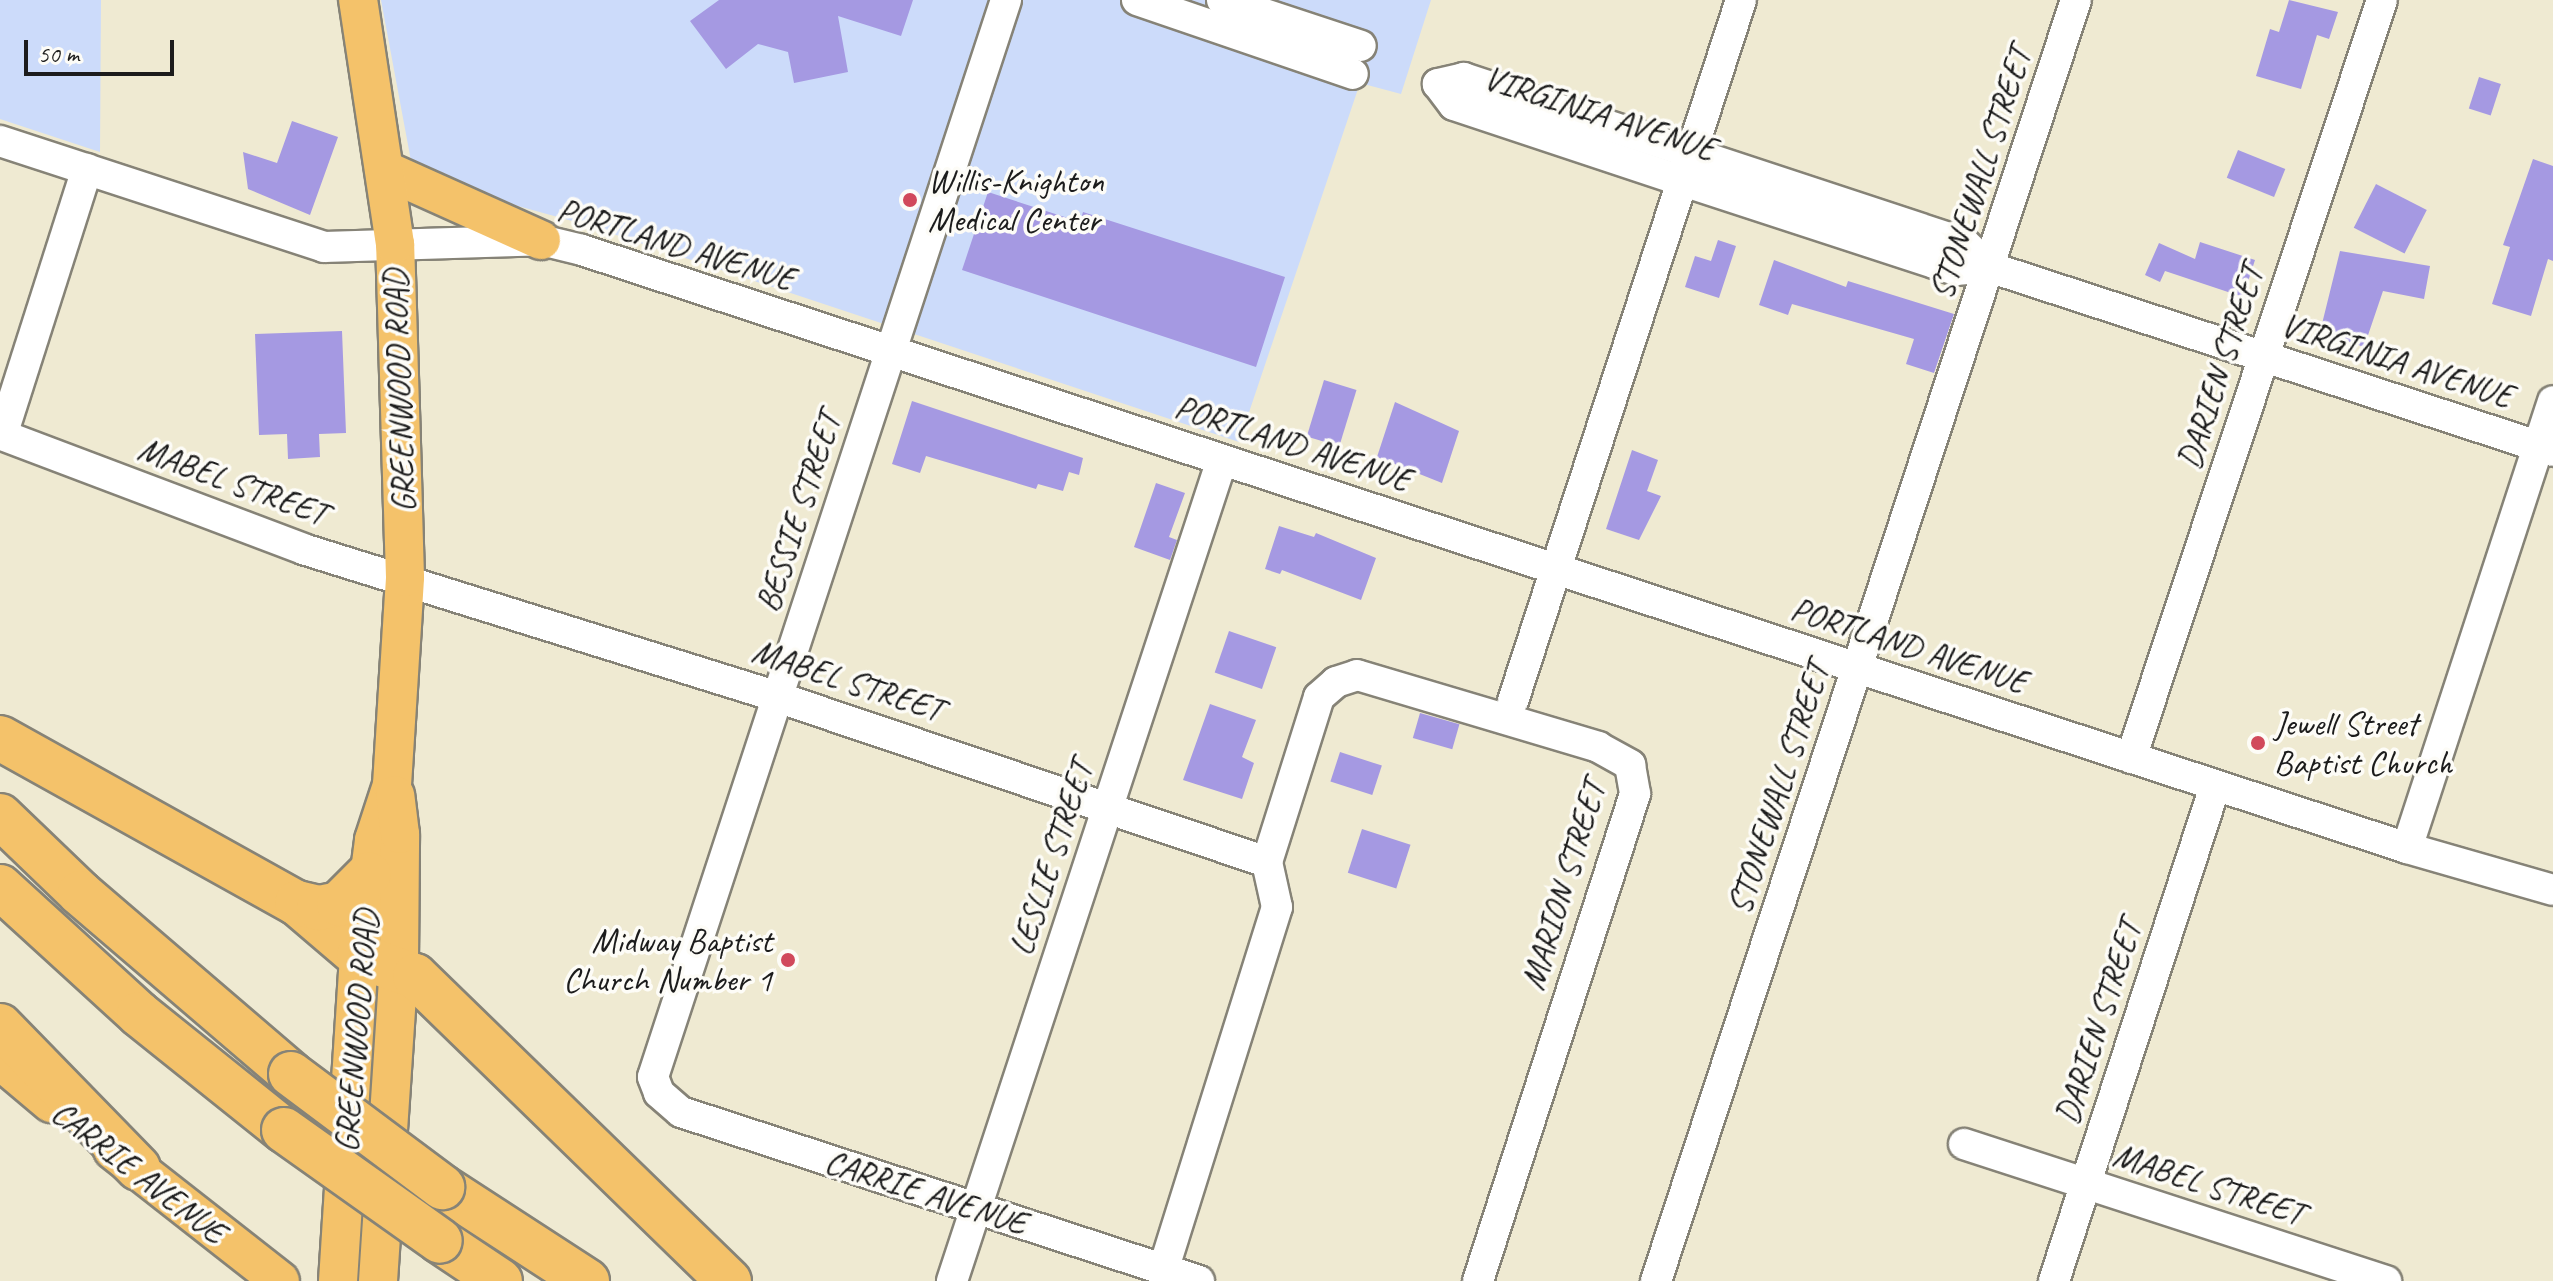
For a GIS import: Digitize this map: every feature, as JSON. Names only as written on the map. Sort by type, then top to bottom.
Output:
[{"type":"highway","points":[[0,738],[297,903],[379,963],[425,983],[729,1281]]},
{"type":"highway","points":[[0,816],[80,893],[291,1074],[442,1187],[587,1281]]},
{"type":"highway","points":[[297,903],[319,908],[339,904],[369,874]]},
{"type":"highway","points":[[0,887],[139,1014],[284,1130],[500,1281]]},
{"type":"highway","points":[[0,1026],[138,1168]]},
{"type":"main road","name":"GREENWOOD ROAD","points":[[358,0],[395,244],[405,577],[392,785],[369,874],[379,963],[378,1281]]},
{"type":"main road","points":[[385,170],[541,240]]},
{"type":"main road","name":"GREENWOOD ROAD","points":[[338,1281],[379,963],[400,834],[392,785]]},
{"type":"main road","name":"CARRIE AVENUE","points":[[0,1060],[280,1281]]},
{"type":"street","name":"BESSIE STREET","points":[[659,1093],[653,1077],[1006,0]]},
{"type":"street","points":[[1137,0],[1357,60],[1222,0]]},
{"type":"street","points":[[1513,701],[1552,568],[1741,0]]},
{"type":"street","name":"STONEWALL STREET","points":[[1656,1281],[2076,0]]},
{"type":"street","name":"DARIEN STREET","points":[[2131,758],[2382,0]]},
{"type":"street","name":"VIRGINIA AVENUE","points":[[1685,167],[1464,78],[1438,84],[1454,105],[1964,243],[1989,267],[2546,449]]},
{"type":"street","name":"PORTLAND AVENUE","points":[[0,141],[304,242],[343,247],[541,240],[891,351],[2215,786],[2407,848],[2553,890]]},
{"type":"street","name":"MABEL STREET","points":[[87,169],[2,435],[303,549],[405,577],[777,697],[1267,862]]},
{"type":"street","points":[[2407,848],[2546,449],[2553,401]]},
{"type":"street","name":"LESLIE STREET","points":[[952,1281],[1222,460]]},
{"type":"street","name":"MARION STREET","points":[[1267,862],[1319,697],[1336,682],[1357,675],[1598,747],[1630,765],[1635,794],[1478,1281]]},
{"type":"street","name":"DARIEN STREET","points":[[2054,1281],[2215,786]]},
{"type":"street","points":[[1163,1270],[1277,907],[1267,862]]},
{"type":"street","name":"CARRIE AVENUE","points":[[659,1093],[681,1112],[1199,1281]]},
{"type":"street","name":"MABEL STREET","points":[[1964,1144],[2386,1281]]},
{"type":"shaded area","points":[[0,0],[101,0],[100,152],[0,119]]},
{"type":"shaded area","name":"Willis-Knighton Medical Center","points":[[381,0],[1431,0],[1401,94],[1360,83],[1239,442],[583,224],[414,177]]},
{"type":"building","points":[[719,0],[913,0],[901,36],[838,16],[848,72],[794,83],[788,52],[758,44],[726,69],[690,21]]},
{"type":"building","points":[[2289,0],[2338,12],[2329,39],[2317,35],[2301,89],[2256,76],[2270,29],[2279,32]]},
{"type":"building","points":[[2479,77],[2501,84],[2491,115],[2469,108]]},
{"type":"building","points":[[292,121],[338,137],[310,215],[248,189],[243,152],[277,163]]},
{"type":"building","points":[[2238,150],[2285,169],[2274,197],[2227,178]]},
{"type":"building","points":[[2533,159],[2553,166],[2553,261],[2548,259],[2531,316],[2492,304],[2510,247],[2503,245]]},
{"type":"building","points":[[2376,184],[2427,210],[2405,254],[2354,228]]},
{"type":"building","points":[[988,192],[1080,222],[1083,212],[1285,277],[1256,367],[962,270]]},
{"type":"building","points":[[1718,240],[1736,246],[1719,298],[1685,287],[1695,256],[1711,261]]},
{"type":"building","points":[[2200,242],[2255,260],[2243,297],[2165,271],[2160,282],[2145,275],[2159,243],[2195,259]]},
{"type":"building","points":[[2340,251],[2430,266],[2424,299],[2383,291],[2364,347],[2320,332]]},
{"type":"building","points":[[1774,260],[1846,287],[1848,281],[1954,314],[1934,373],[1906,364],[1914,339],[1792,304],[1788,315],[1759,305]]},
{"type":"building","points":[[342,331],[346,433],[319,434],[320,457],[288,459],[287,434],[259,435],[255,334]]},
{"type":"building","points":[[1324,380],[1357,390],[1339,446],[1307,436]]},
{"type":"building","points":[[912,401],[1083,458],[1079,475],[1069,472],[1063,491],[1038,484],[1036,489],[926,456],[920,473],[892,464]]},
{"type":"building","points":[[1395,402],[1459,431],[1442,483],[1377,457]]},
{"type":"building","points":[[1632,450],[1658,460],[1647,491],[1661,496],[1639,540],[1606,529]]},
{"type":"building","points":[[1156,483],[1185,493],[1169,537],[1177,540],[1170,560],[1134,547]]},
{"type":"building","points":[[1279,526],[1314,537],[1316,533],[1376,558],[1361,600],[1282,570],[1280,574],[1265,569]]},
{"type":"building","points":[[1229,631],[1276,647],[1262,689],[1215,673]]},
{"type":"building","points":[[1210,704],[1256,720],[1242,757],[1254,763],[1242,799],[1183,780]]},
{"type":"building","points":[[1420,713],[1459,724],[1452,749],[1413,738]]},
{"type":"building","points":[[1340,752],[1382,766],[1372,795],[1330,781]]},
{"type":"building","points":[[1362,829],[1411,845],[1396,889],[1348,873]]},
{"type":"place","name":"Willis-Knighton Medical Center","points":[[910,200]]},
{"type":"place","name":"Jewell Street Baptist Church","points":[[2258,743]]},
{"type":"place","name":"Midway Baptist Church Number 1","points":[[788,960]]}]
